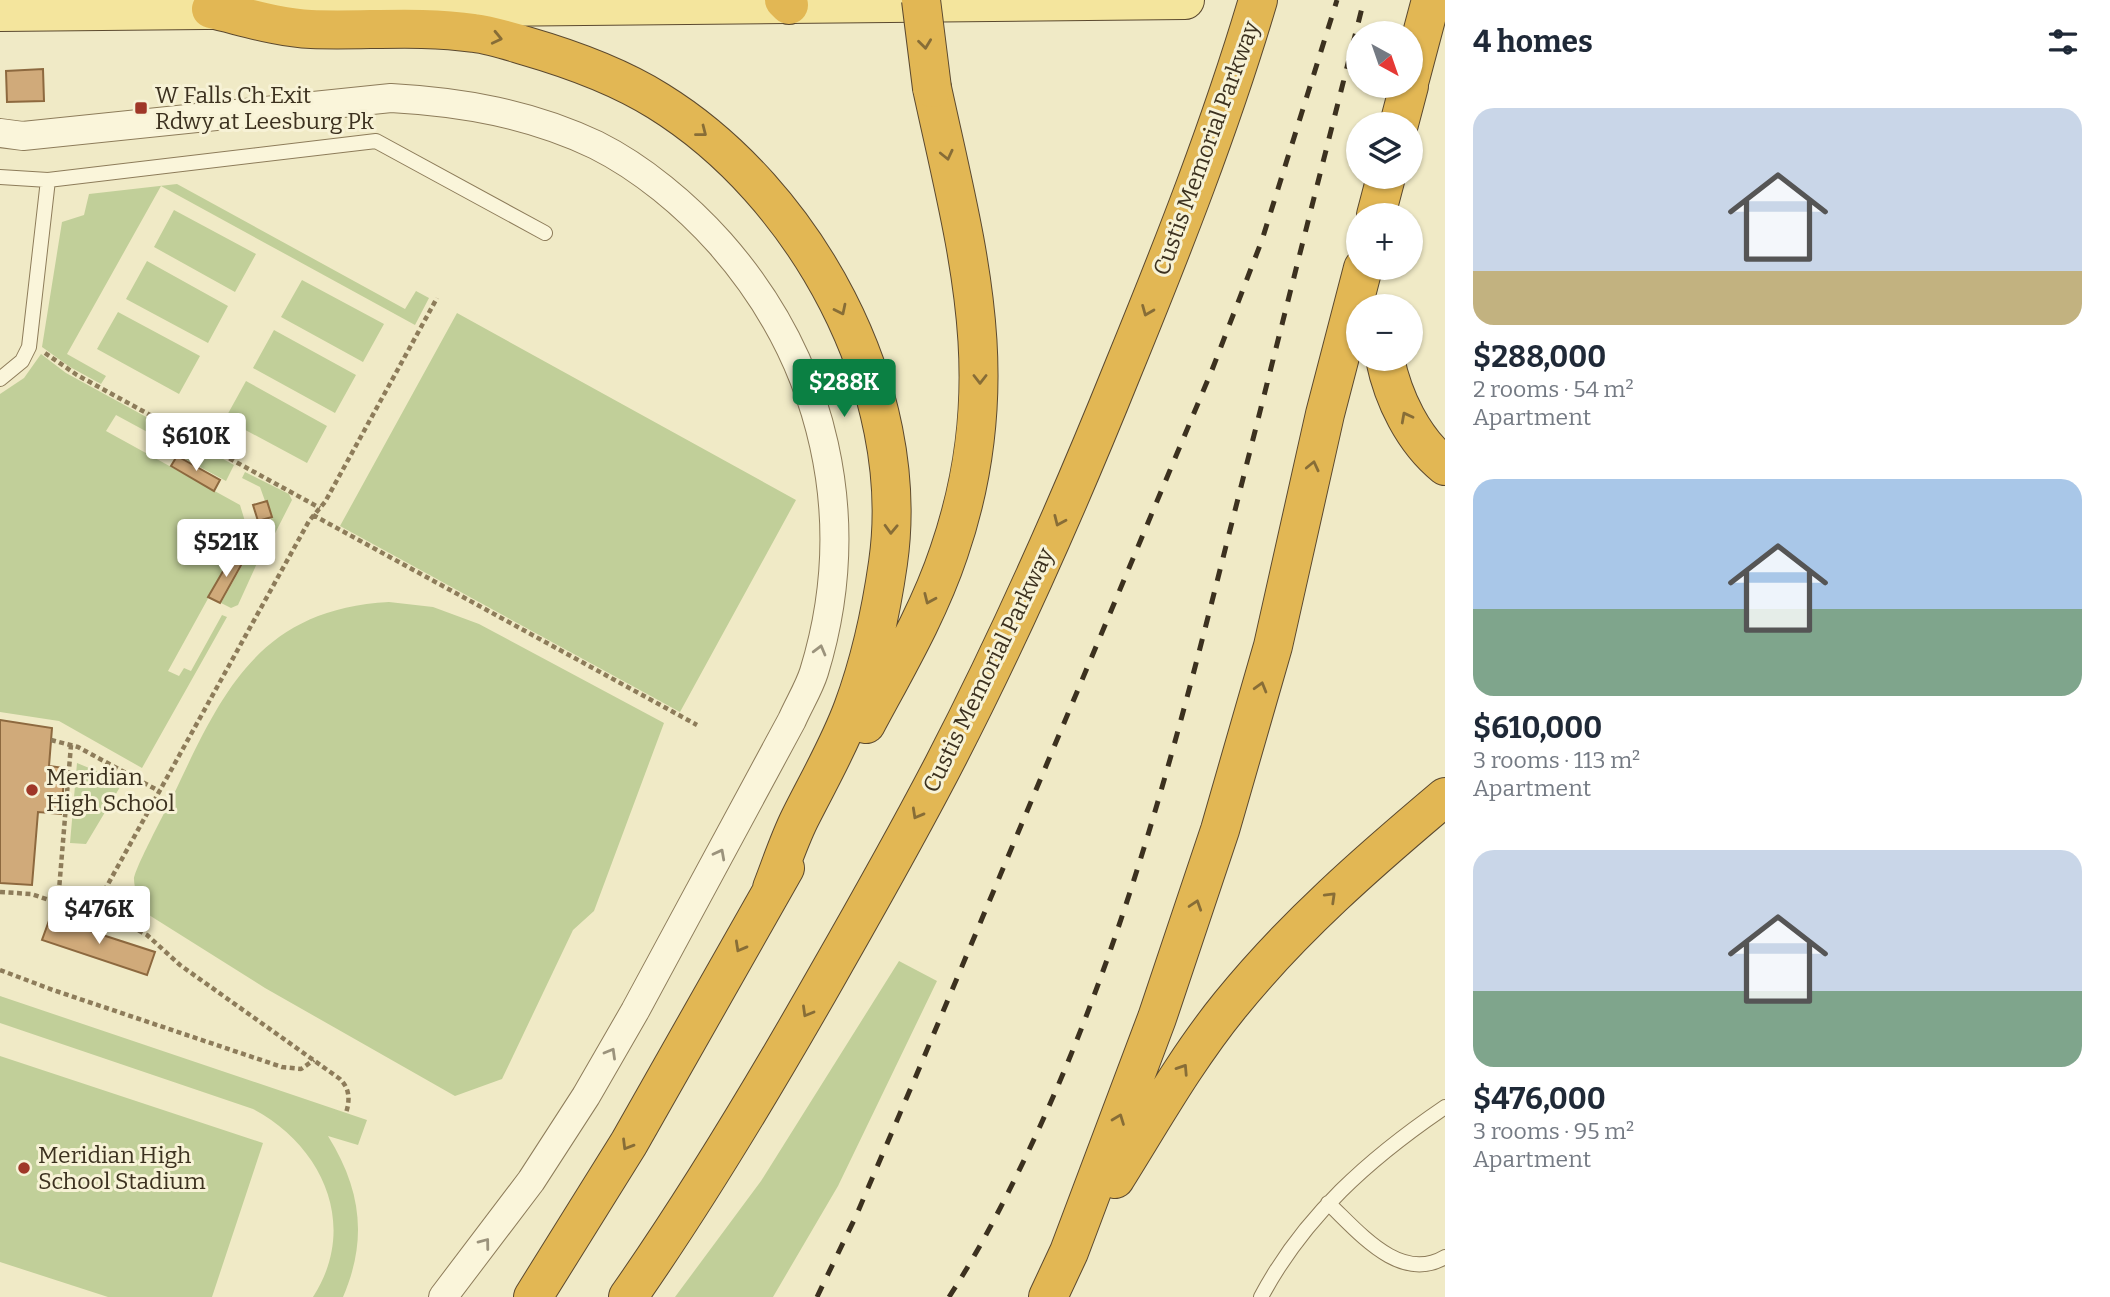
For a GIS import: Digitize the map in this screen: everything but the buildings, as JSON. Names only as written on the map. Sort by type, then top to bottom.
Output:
[{"type":"highway","points":[[534,1297],[676,1060],[772,888],[812,827],[923,614],[949,553],[968,482],[979,398],[978,319],[964,230],[932,88],[921,0]]},
{"type":"highway","name":"Custis Memorial Parkway","points":[[628,1297],[781,1057],[858,923],[950,753],[1016,617],[1080,474],[1168,260],[1239,63],[1258,0]]},
{"type":"highway","points":[[1423,31],[1431,0]]},
{"type":"highway","points":[[211,9],[307,29],[417,29],[474,33],[531,47],[595,70],[658,101],[705,135],[748,174],[810,254],[851,331],[872,388],[887,448],[891,534],[883,593],[852,710],[798,822],[772,888]]},
{"type":"highway","points":[[1048,1297],[1069,1252],[1175,968],[1220,830],[1273,646],[1325,414],[1360,280]]},
{"type":"highway","points":[[1389,371],[1397,400],[1414,431],[1445,466]]},
{"type":"highway","points":[[1069,1252],[1186,1064],[1230,1004],[1305,922],[1362,867],[1445,797]]},
{"type":"highway","points":[[516,1297],[592,1204]]},
{"type":"main road","points":[[9,14],[787,2],[1185,0]]},
{"type":"street","points":[[0,133],[23,136],[391,98],[441,101],[508,113],[556,128],[598,146],[660,187],[688,210],[758,290],[786,335],[806,381],[821,426],[834,528],[833,574],[826,626],[813,674],[792,720],[740,817],[586,1096],[531,1181],[443,1297]]},
{"type":"lane","points":[[0,177],[48,180],[376,141],[545,233]]},
{"type":"lane","points":[[0,379],[22,361],[29,347],[48,180]]},
{"type":"lane","points":[[1261,1297],[1306,1227],[1342,1187],[1385,1149],[1445,1107]]},
{"type":"lane","points":[[1328,1203],[1376,1248],[1394,1259],[1410,1265],[1426,1265],[1445,1257]]},
{"type":"path","points":[[92,914],[313,515],[320,508],[437,298]]},
{"type":"path","points":[[29,347],[42,351],[77,375],[320,508]]},
{"type":"path","points":[[313,515],[697,725]]},
{"type":"path","points":[[51,740],[71,745],[159,791]]},
{"type":"path","points":[[58,902],[71,745]]},
{"type":"path","points":[[1,894],[31,894],[147,934],[180,965],[346,1085],[349,1100],[346,1113]]},
{"type":"path","points":[[0,970],[282,1067],[301,1069],[314,1060]]},
{"type":"green space","points":[[177,184],[405,309],[416,291],[429,298],[415,325],[161,186],[67,354],[106,376],[101,384],[70,367],[42,347],[62,222],[84,215],[89,194]]},
{"type":"green space","points":[[174,210],[256,254],[235,292],[154,247]]},
{"type":"green space","points":[[147,261],[228,306],[208,343],[126,299]]},
{"type":"green space","points":[[302,280],[384,324],[363,362],[281,317]]},
{"type":"green space","points":[[118,312],[200,356],[179,394],[97,349]]},
{"type":"green space","points":[[457,313],[796,500],[680,712],[340,526]]},
{"type":"green space","points":[[274,330],[356,375],[335,413],[253,368]]},
{"type":"green space","points":[[41,354],[66,373],[234,465],[226,481],[172,452],[175,447],[116,415],[106,431],[240,505],[247,528],[168,671],[179,676],[184,668],[191,671],[222,615],[227,617],[142,768],[59,721],[0,712],[0,394],[24,378]]},
{"type":"green space","points":[[246,381],[327,426],[307,463],[225,419]]},
{"type":"green space","points":[[245,472],[289,494],[292,500],[266,551],[263,550],[273,530],[267,501],[260,487],[242,478]]},
{"type":"green space","points":[[248,555],[258,561],[238,605],[231,608],[221,603]]},
{"type":"green space","points":[[389,602],[433,607],[479,624],[664,723],[594,911],[573,930],[502,1079],[455,1096],[265,988],[141,910],[134,883],[145,852],[209,723],[251,663],[276,639],[307,621],[344,608]]},
{"type":"green space","points":[[77,763],[123,782],[86,844],[70,843]]},
{"type":"green space","points":[[899,961],[937,981],[838,1186],[773,1297],[675,1297],[761,1181]]},
{"type":"green space","points":[[0,996],[367,1120],[358,1145],[328,1136],[348,1175],[357,1215],[356,1255],[343,1297],[313,1297],[326,1270],[333,1243],[333,1216],[326,1190],[315,1166],[298,1144],[278,1125],[253,1109],[0,1023]]},
{"type":"green space","points":[[0,1056],[263,1143],[212,1297],[108,1297],[0,1262]]},
{"type":"railway","points":[[817,1297],[856,1216],[916,1076],[1212,370],[1262,240],[1337,0]]},
{"type":"railway","points":[[949,1297],[1000,1208],[1061,1079],[1090,1005],[1142,854],[1186,701],[1364,0]]},
{"type":"place","name":"W Falls Ch Exit Rdwy at Leesburg Pk","points":[[141,108]]},
{"type":"place","name":"Meridian High School","points":[[32,790]]},
{"type":"place","name":"Meridian High School Stadium","points":[[24,1168]]}]
